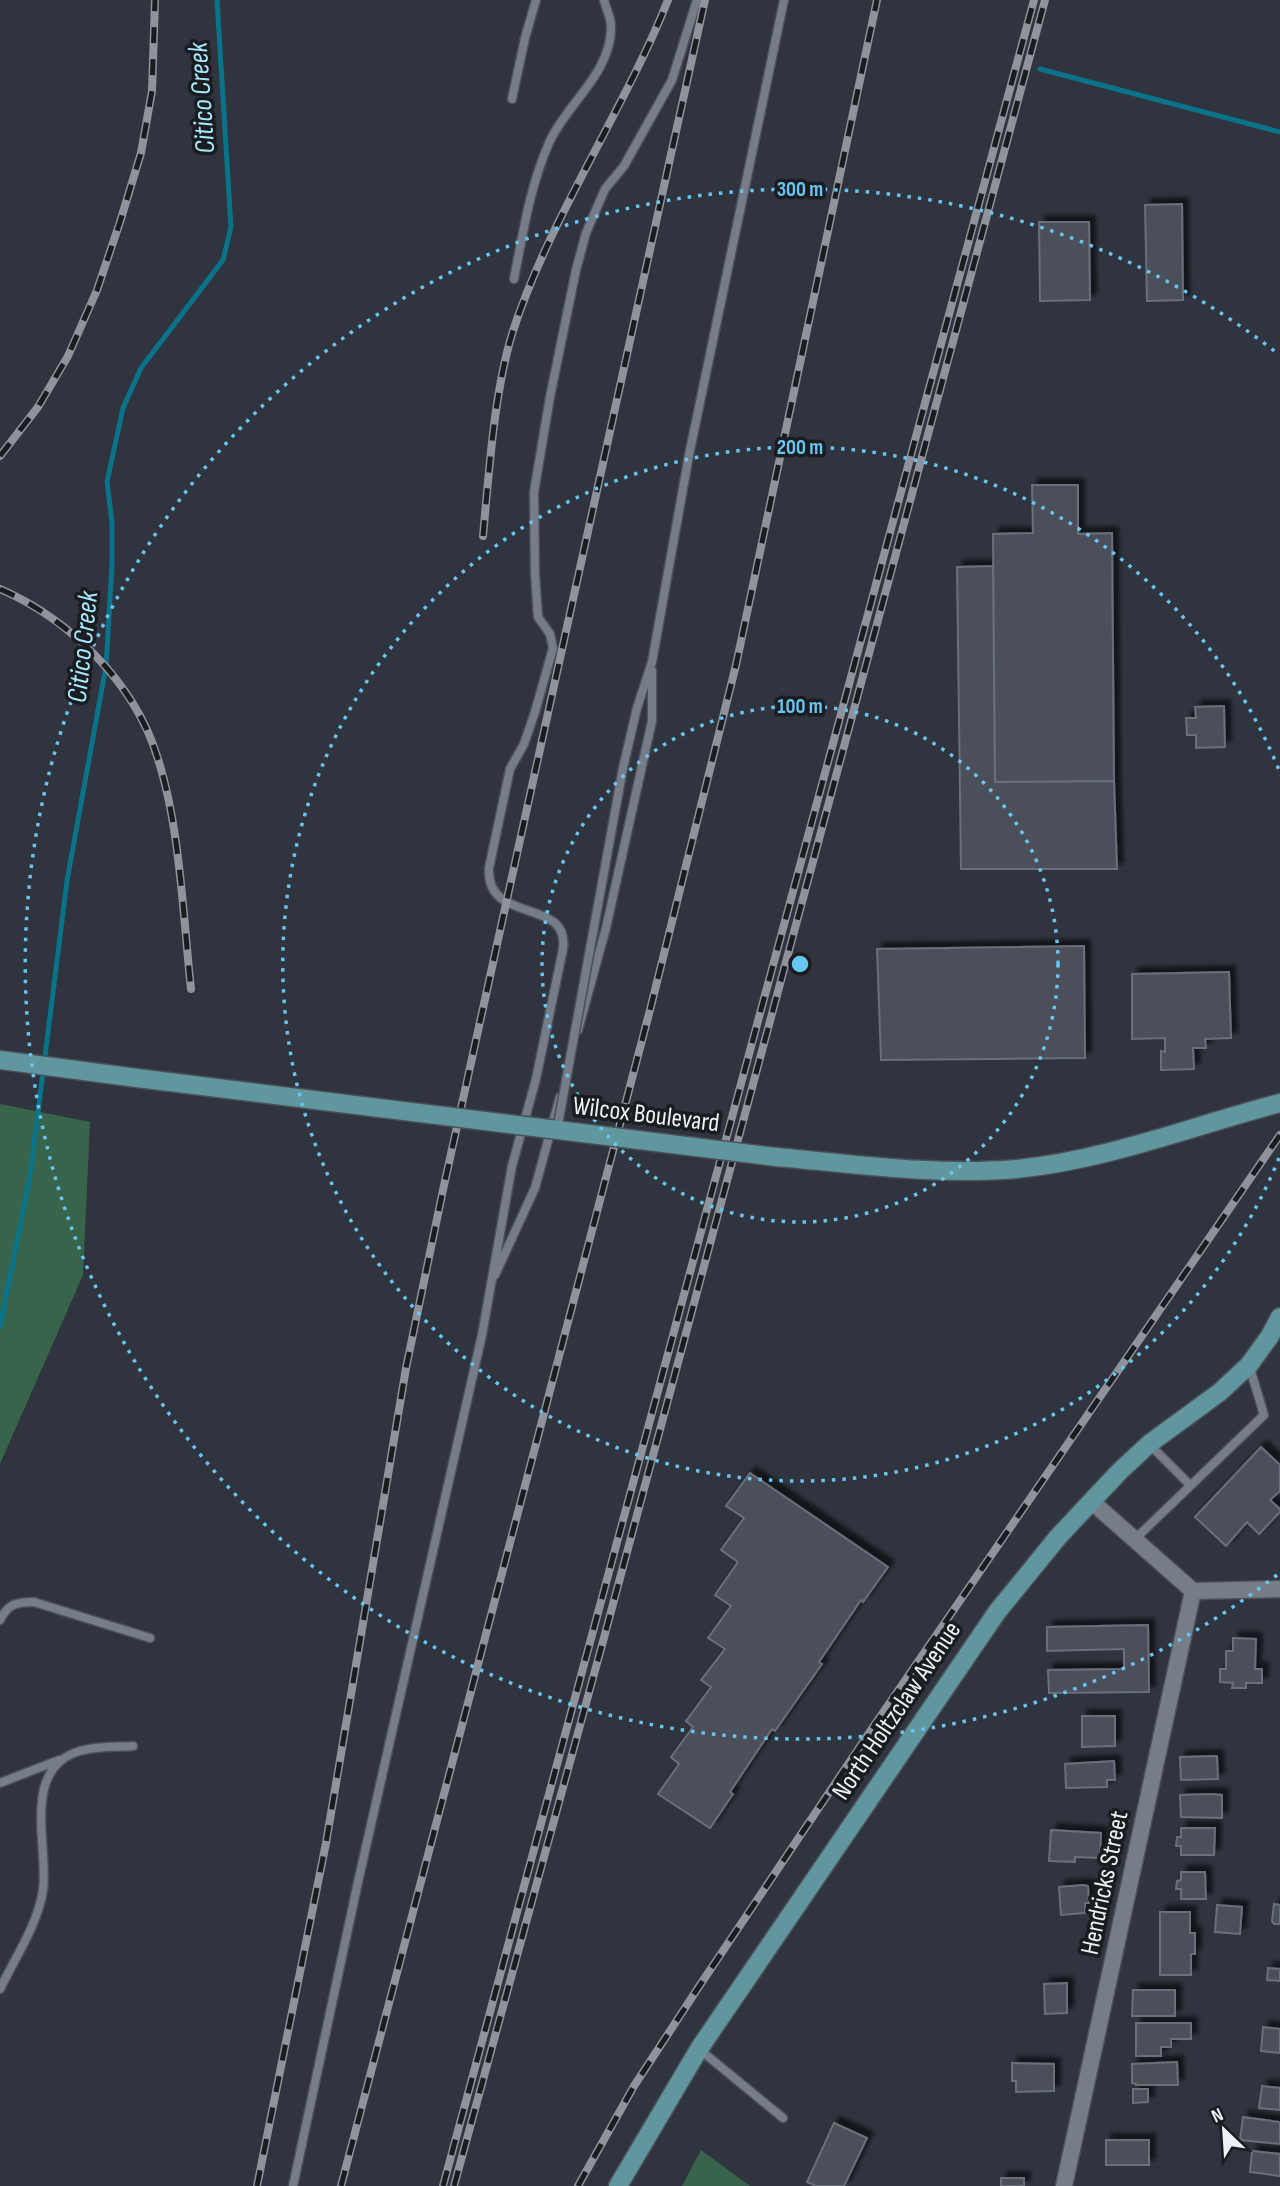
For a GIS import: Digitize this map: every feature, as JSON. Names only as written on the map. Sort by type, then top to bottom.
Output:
[{"type":"main road","name":"Wilcox Boulevard","points":[[0,1060],[776,1157],[938,1171],[1016,1169],[1088,1157],[1158,1140],[1280,1103]]},
{"type":"main road","name":"North Holtzclaw Avenue","points":[[618,2186],[699,2049],[997,1612],[1034,1565],[1091,1501],[1149,1444],[1220,1392],[1250,1365],[1280,1317]]},
{"type":"street","points":[[1091,1501],[1193,1591],[1280,1589]]},
{"type":"street","name":"Hendricks Street","points":[[1064,2186],[1193,1591]]},
{"type":"lane","points":[[512,99],[536,0]]},
{"type":"lane","points":[[514,279],[529,202],[548,145],[555,130],[605,57],[611,28],[604,0]]},
{"type":"lane","points":[[293,2186],[361,1869],[482,1335],[512,1166],[536,1079],[565,936],[559,926],[548,918],[507,903],[495,895],[488,883],[510,769],[524,744],[553,648],[550,634],[538,617],[534,492],[550,397],[586,233],[605,190],[624,166],[672,80],[697,0]]},
{"type":"lane","points":[[557,1130],[622,768],[652,662],[689,455],[783,0]]},
{"type":"lane","points":[[490,1287],[535,1188],[606,928],[652,720],[652,662]]},
{"type":"lane","points":[[1135,1539],[1264,1415],[1250,1365]]},
{"type":"lane","points":[[1149,1444],[1190,1485]]},
{"type":"lane","points":[[0,1620],[6,1608],[17,1602],[34,1602],[150,1638]]},
{"type":"lane","points":[[0,1783],[80,1750],[134,1746]]},
{"type":"lane","points":[[0,1989],[27,1934],[43,1889],[41,1803],[50,1776],[61,1759]]},
{"type":"lane","points":[[699,2049],[783,2118]]},
{"type":"green space","points":[[0,1104],[90,1122],[83,1275],[0,1464]]},
{"type":"green space","points":[[701,2150],[750,2186],[682,2186]]},
{"type":"building","points":[[1182,204],[1183,300],[1147,301],[1145,205]]},
{"type":"building","points":[[1039,222],[1089,222],[1090,300],[1040,301]]},
{"type":"building","points":[[1032,485],[1078,485],[1078,534],[1112,533],[1114,781],[995,782],[993,534],[1033,533]]},
{"type":"building","points":[[993,566],[995,782],[1114,781],[1117,869],[961,869],[957,567]]},
{"type":"building","points":[[1224,706],[1225,747],[1196,748],[1196,735],[1187,735],[1186,718],[1196,718],[1195,707]]},
{"type":"building","points":[[1084,946],[1085,1058],[881,1060],[877,949]]},
{"type":"building","points":[[1229,972],[1231,1038],[1205,1039],[1206,1048],[1193,1048],[1194,1069],[1161,1070],[1161,1051],[1165,1052],[1165,1038],[1132,1039],[1132,974]]},
{"type":"building","points":[[1261,1447],[1280,1465],[1280,1491],[1270,1500],[1280,1512],[1259,1534],[1247,1522],[1226,1546],[1195,1517]]},
{"type":"building","points":[[750,1473],[888,1567],[863,1602],[861,1600],[819,1662],[822,1664],[775,1731],[772,1729],[730,1792],[733,1794],[710,1828],[658,1794],[679,1764],[671,1757],[693,1727],[686,1721],[711,1687],[701,1680],[725,1649],[708,1638],[731,1606],[715,1595],[738,1562],[721,1550],[744,1518],[726,1506]]},
{"type":"building","points":[[1148,1625],[1149,1692],[1049,1693],[1048,1670],[1124,1669],[1124,1649],[1047,1651],[1047,1627]]},
{"type":"building","points":[[1233,1638],[1256,1639],[1255,1669],[1262,1669],[1262,1683],[1246,1683],[1246,1688],[1232,1688],[1233,1683],[1220,1682],[1220,1669],[1226,1669],[1226,1651],[1233,1651]]},
{"type":"building","points":[[1082,1716],[1115,1716],[1115,1746],[1082,1747]]},
{"type":"building","points":[[1217,1756],[1218,1779],[1181,1780],[1180,1757]]},
{"type":"building","points":[[1114,1761],[1115,1780],[1107,1780],[1107,1787],[1066,1788],[1065,1764]]},
{"type":"building","points":[[1180,1795],[1222,1795],[1222,1818],[1181,1817]]},
{"type":"building","points":[[1181,1828],[1215,1828],[1214,1855],[1181,1855],[1181,1846],[1176,1846],[1177,1837],[1181,1837]]},
{"type":"building","points":[[1051,1830],[1101,1833],[1100,1858],[1075,1857],[1075,1862],[1049,1861]]},
{"type":"building","points":[[1181,1872],[1205,1872],[1206,1899],[1181,1899],[1181,1889],[1176,1889],[1177,1881],[1181,1880]]},
{"type":"building","points":[[1088,1886],[1089,1903],[1085,1903],[1085,1913],[1061,1915],[1059,1887]]},
{"type":"building","points":[[1274,1904],[1280,1905],[1280,1924],[1274,1924],[1272,1921]]},
{"type":"building","points":[[1217,1905],[1242,1907],[1240,1934],[1215,1932]]},
{"type":"building","points":[[1160,1912],[1190,1912],[1190,1933],[1195,1933],[1191,1975],[1160,1975]]},
{"type":"building","points":[[1268,1968],[1280,1969],[1280,1981],[1267,1980]]},
{"type":"building","points":[[1067,1983],[1067,2013],[1045,2014],[1044,1984]]},
{"type":"building","points":[[1133,1990],[1175,1990],[1175,2016],[1132,2016]]},
{"type":"building","points":[[1136,2023],[1191,2023],[1191,2039],[1171,2039],[1171,2047],[1161,2047],[1161,2056],[1136,2056]]},
{"type":"building","points":[[1263,2027],[1280,2029],[1280,2053],[1261,2051]]},
{"type":"building","points":[[1177,2062],[1178,2085],[1132,2083],[1132,2064]]},
{"type":"building","points":[[1012,2063],[1054,2064],[1054,2091],[1016,2092],[1016,2081],[1012,2081]]},
{"type":"building","points":[[1262,2086],[1280,2088],[1280,2110],[1259,2108]]},
{"type":"building","points":[[1133,2089],[1148,2089],[1148,2102],[1133,2103]]},
{"type":"building","points":[[1243,2117],[1280,2122],[1280,2144],[1240,2140]]},
{"type":"building","points":[[834,2123],[867,2138],[844,2186],[816,2186],[807,2182]]},
{"type":"building","points":[[1106,2140],[1149,2140],[1149,2165],[1106,2165]]},
{"type":"building","points":[[1252,2151],[1280,2154],[1280,2176],[1250,2172]]},
{"type":"building","points":[[1001,2178],[1024,2178],[1024,2186],[1001,2186]]},
{"type":"waterway","name":"Citico Creek","points":[[0,1327],[30,1176],[67,881],[106,666],[112,566],[112,522],[107,482],[123,408],[141,368],[223,260],[231,227],[217,0]]},
{"type":"waterway","points":[[1040,69],[1280,132]]},
{"type":"railway","points":[[0,456],[38,407],[68,356],[97,290],[141,153],[152,91],[155,0]]},
{"type":"railway","points":[[483,536],[497,406],[513,331],[547,246],[630,83],[668,0]]},
{"type":"railway","points":[[257,2186],[326,1843],[406,1368],[705,0]]},
{"type":"railway","points":[[341,2186],[650,1010],[736,665],[877,0]]},
{"type":"railway","points":[[443,2186],[1034,0]]},
{"type":"railway","points":[[454,2186],[1045,0]]},
{"type":"railway","points":[[0,589],[50,617],[96,656],[132,703],[146,729],[157,756],[171,811],[180,871],[191,989]]},
{"type":"railway","points":[[578,2186],[634,2086],[700,1985],[869,1733],[1280,1135]]}]
